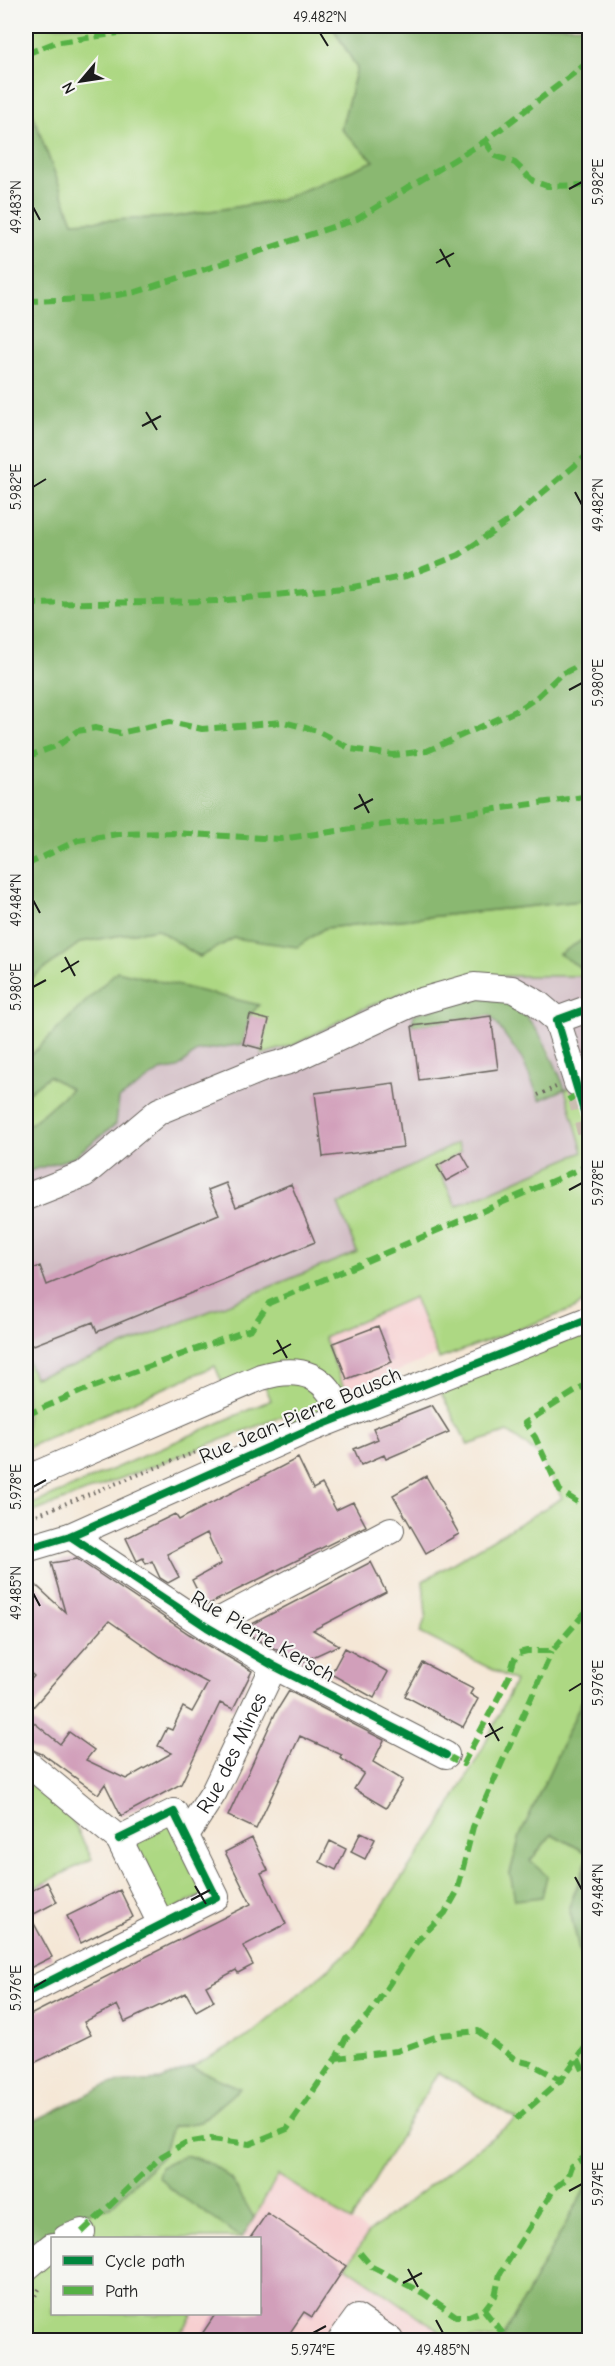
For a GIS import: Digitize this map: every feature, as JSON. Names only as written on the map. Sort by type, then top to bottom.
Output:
[{"type":"street","points":[[26,1197],[84,1174],[159,1111],[264,1068],[289,1061],[411,1004],[474,986],[512,989],[537,1003],[557,1020],[570,1083]]},
{"type":"street","points":[[557,1020],[590,1008]]},
{"type":"street","name":"Rue Jean-Pierre Bausch","points":[[26,1549],[70,1536],[169,1490],[342,1416],[590,1319]]},
{"type":"street","points":[[26,1479],[261,1377],[284,1370],[307,1374],[327,1387],[342,1416]]},
{"type":"street","points":[[207,1627],[391,1530]]},
{"type":"street","name":"Rue Pierre Kersch","points":[[70,1536],[207,1627],[274,1666],[446,1755]]},
{"type":"street","name":"Rue des Mines","points":[[186,1835],[214,1792],[274,1666]]},
{"type":"street","points":[[26,1762],[119,1839],[161,1924]]},
{"type":"street","points":[[26,1993],[216,1897],[174,1812],[119,1839]]},
{"type":"street","points":[[26,2268],[51,2247]]},
{"type":"street","points":[[341,2340],[357,2318],[390,2340]]},
{"type":"path","points":[[538,1095],[570,1083]]},
{"type":"shaded area","points":[[470,976],[589,976],[589,1078],[565,1089],[549,1047],[491,1016],[522,1059],[540,1100],[565,1090],[583,1151],[456,1206],[437,1166],[457,1143],[357,1252],[73,1366],[34,1377],[28,1362],[26,1363],[26,1172],[72,1158],[116,1125],[119,1099],[160,1071],[178,1068],[197,1051],[243,1044],[262,1049],[261,1055],[296,1044],[360,1010],[404,992]]},
{"type":"shaded area","points":[[414,1297],[437,1355],[346,1393],[324,1337]]},
{"type":"shaded area","points":[[278,2175],[369,2232],[346,2267],[453,2340],[175,2340],[192,2315],[261,2315],[261,2237],[242,2237]]},
{"type":"green space","points":[[26,26],[332,26],[357,68],[341,129],[375,161],[280,200],[173,217],[73,222],[26,97]]},
{"type":"green space","points":[[332,26],[589,26],[589,900],[325,928],[297,947],[234,938],[200,957],[157,929],[81,942],[26,982],[26,97],[73,222],[173,217],[280,200],[374,161],[341,129],[357,68]]},
{"type":"green space","points":[[589,900],[589,936],[560,954],[589,973],[589,976],[470,976],[404,992],[360,1010],[296,1044],[261,1055],[262,1049],[243,1044],[250,1015],[258,1005],[117,972],[26,1060],[26,982],[81,942],[157,929],[200,957],[234,938],[297,946],[325,928]]},
{"type":"green space","points":[[589,936],[589,973],[559,954]]},
{"type":"green space","points":[[117,971],[259,1005],[250,1015],[243,1044],[197,1051],[178,1068],[160,1071],[119,1099],[116,1124],[72,1158],[26,1172],[26,1123],[31,1124],[71,1089],[49,1076],[26,1094],[26,1060]]},
{"type":"green space","points":[[477,996],[505,1001],[525,1015],[542,1039],[565,1089],[540,1100],[522,1059],[491,1016],[412,1026],[414,1014]]},
{"type":"green space","points":[[49,1076],[71,1089],[31,1124],[26,1123],[26,1094]]},
{"type":"green space","points":[[589,1078],[589,1297],[576,1308],[439,1359],[414,1297],[324,1337],[346,1393],[324,1401],[326,1410],[293,1423],[283,1416],[26,1515],[26,1507],[271,1400],[261,1377],[226,1392],[215,1366],[26,1448],[26,1363],[28,1362],[34,1377],[73,1366],[357,1252],[338,1204],[457,1143],[461,1152],[437,1166],[456,1206],[583,1152],[565,1090]]},
{"type":"green space","points":[[589,1331],[589,1704],[582,1702],[520,1836],[510,1873],[530,1861],[552,1834],[589,1854],[569,1907],[585,1974],[589,1973],[589,2182],[501,2340],[470,2338],[453,2340],[346,2266],[369,2232],[516,2119],[438,2072],[351,2221],[278,2175],[254,2218],[230,2178],[241,2237],[56,2237],[76,2215],[110,2207],[162,2156],[172,2127],[200,2122],[239,2088],[191,2067],[249,2036],[354,1947],[439,1825],[482,1750],[515,1681],[420,1633],[426,1616],[423,1581],[562,1498],[539,1455],[508,1432],[468,1445],[439,1389]]},
{"type":"green space","points":[[582,1701],[589,1704],[589,1854],[552,1834],[530,1861],[547,1876],[542,1897],[515,1900],[510,1873],[520,1836]]},
{"type":"green space","points":[[26,1776],[69,1813],[92,1859],[26,1892]]},
{"type":"green space","points":[[171,1822],[205,1894],[165,1914],[129,1842]]},
{"type":"green space","points":[[589,1860],[590,1973],[585,1974],[569,1907]]},
{"type":"green space","points":[[191,2067],[240,2088],[200,2122],[172,2127],[162,2156],[110,2207],[76,2215],[55,2237],[51,2237],[51,2242],[26,2268],[26,2125],[110,2083],[161,2080]]},
{"type":"green space","points":[[185,2155],[200,2159],[220,2170],[234,2185],[254,2218],[243,2237],[173,2191],[158,2176],[161,2167]]},
{"type":"green space","points":[[589,2182],[589,2340],[501,2340]]},
{"type":"green space","points":[[51,2242],[51,2315],[192,2315],[175,2340],[26,2340],[26,2268]]},
{"type":"building","points":[[250,1015],[269,1020],[262,1049],[243,1044]]},
{"type":"building","points":[[491,1016],[498,1069],[419,1080],[412,1026]]},
{"type":"building","points":[[394,1083],[403,1147],[323,1157],[315,1093]]},
{"type":"building","points":[[461,1152],[470,1168],[446,1181],[437,1166]]},
{"type":"building","points":[[226,1183],[236,1207],[291,1184],[315,1242],[97,1332],[93,1322],[26,1348],[26,1272],[40,1266],[47,1285],[219,1214],[208,1190]]},
{"type":"building","points":[[378,1326],[392,1362],[347,1379],[333,1343]]},
{"type":"building","points":[[432,1405],[449,1432],[386,1459],[384,1455],[361,1465],[354,1449],[378,1439],[373,1428]]},
{"type":"building","points":[[298,1458],[313,1489],[322,1484],[336,1510],[353,1502],[366,1526],[205,1606],[192,1580],[221,1564],[207,1533],[167,1554],[179,1577],[168,1583],[160,1578],[152,1561],[146,1564],[143,1558],[137,1561],[126,1538],[175,1514],[179,1520]]},
{"type":"building","points":[[426,1476],[459,1534],[426,1553],[393,1495]]},
{"type":"building","points":[[77,1559],[189,1634],[252,1671],[233,1709],[220,1703],[181,1784],[121,1816],[105,1784],[98,1794],[44,1755],[26,1747],[26,1716],[60,1744],[69,1732],[94,1750],[86,1760],[126,1779],[172,1753],[158,1746],[167,1728],[172,1730],[183,1707],[192,1712],[208,1683],[168,1662],[109,1621],[26,1715],[26,1685],[34,1676],[26,1669],[26,1576],[65,1612],[51,1563]]},
{"type":"building","points":[[371,1562],[386,1592],[313,1630],[339,1645],[300,1663],[250,1635],[252,1624]]},
{"type":"building","points":[[345,1648],[388,1672],[374,1698],[331,1674]]},
{"type":"building","points":[[423,1663],[473,1689],[470,1694],[478,1699],[463,1727],[405,1696]]},
{"type":"building","points":[[289,1691],[384,1740],[373,1762],[403,1780],[386,1808],[354,1789],[364,1773],[340,1758],[342,1755],[300,1736],[256,1829],[228,1816],[276,1712]]},
{"type":"building","points":[[361,1832],[375,1839],[365,1859],[351,1852]]},
{"type":"building","points":[[252,1838],[268,1870],[261,1873],[286,1924],[243,1946],[253,1965],[238,1973],[236,1970],[206,1986],[214,2001],[196,2011],[186,1993],[125,2022],[117,2005],[84,2022],[91,2035],[26,2067],[26,2017],[251,1904],[225,1852]]},
{"type":"building","points":[[330,1841],[346,1849],[336,1870],[320,1862]]},
{"type":"building","points":[[47,1882],[57,1902],[30,1916],[52,1957],[26,1970],[26,1894]]},
{"type":"building","points":[[120,1890],[133,1917],[81,1943],[67,1916]]},
{"type":"building","points":[[267,2213],[346,2266],[312,2317],[304,2312],[285,2340],[198,2340],[215,2315],[261,2315],[261,2237],[251,2237]]},
{"type":"tunnel","points":[[577,1083],[590,1132]]},
{"type":"marked path","points":[[26,54],[54,43],[164,26]]},
{"type":"marked path","points":[[26,301],[91,299],[136,292],[357,219],[485,141],[590,61]]},
{"type":"marked path","points":[[485,141],[495,156],[515,163],[533,181],[547,186],[590,185]]},
{"type":"marked path","points":[[26,604],[218,601],[353,587],[406,576],[459,555],[510,520],[590,453]]},
{"type":"marked path","points":[[26,757],[59,745],[77,731],[95,728],[120,733],[170,722],[202,729],[284,722],[317,731],[351,749],[393,755],[427,751],[518,710],[536,698],[560,675],[590,660]]},
{"type":"marked path","points":[[26,865],[78,840],[119,834],[173,833],[280,839],[590,796]]},
{"type":"marked path","points":[[568,1100],[590,1087]]},
{"type":"marked path","points":[[26,1415],[82,1391],[251,1329],[269,1303],[587,1166],[590,1154]]},
{"type":"marked path","points":[[590,1382],[525,1423],[535,1437],[560,1491],[590,1510]]},
{"type":"marked path","points":[[446,1755],[463,1764],[509,1677],[514,1660],[519,1653],[552,1651],[590,1607]]},
{"type":"marked path","points":[[82,2232],[162,2156],[185,2143],[211,2139],[250,2144],[287,2129],[336,2058],[346,2038],[369,2015],[418,1940],[445,1913],[457,1892],[473,1827],[552,1651]]},
{"type":"marked path","points":[[336,2058],[397,2051],[441,2035],[478,2031],[516,2060],[532,2064],[561,2080]]},
{"type":"marked path","points":[[516,2119],[561,2080],[590,2041]]},
{"type":"marked path","points":[[578,2059],[590,2085]]},
{"type":"marked path","points":[[360,2253],[372,2267],[423,2293],[456,2316],[469,2316],[484,2310],[495,2296],[500,2274],[554,2189],[567,2178],[571,2166],[590,2154]]},
{"type":"marked path","points":[[484,2310],[508,2340]]},
{"type":"cycle path","points":[[590,1008],[557,1020],[590,1132]]},
{"type":"cycle path","points":[[26,1549],[70,1536],[303,1432],[590,1319]]},
{"type":"cycle path","points":[[70,1536],[207,1627],[274,1666],[446,1755]]},
{"type":"cycle path","points":[[26,1993],[216,1897],[174,1812],[119,1839]]}]
